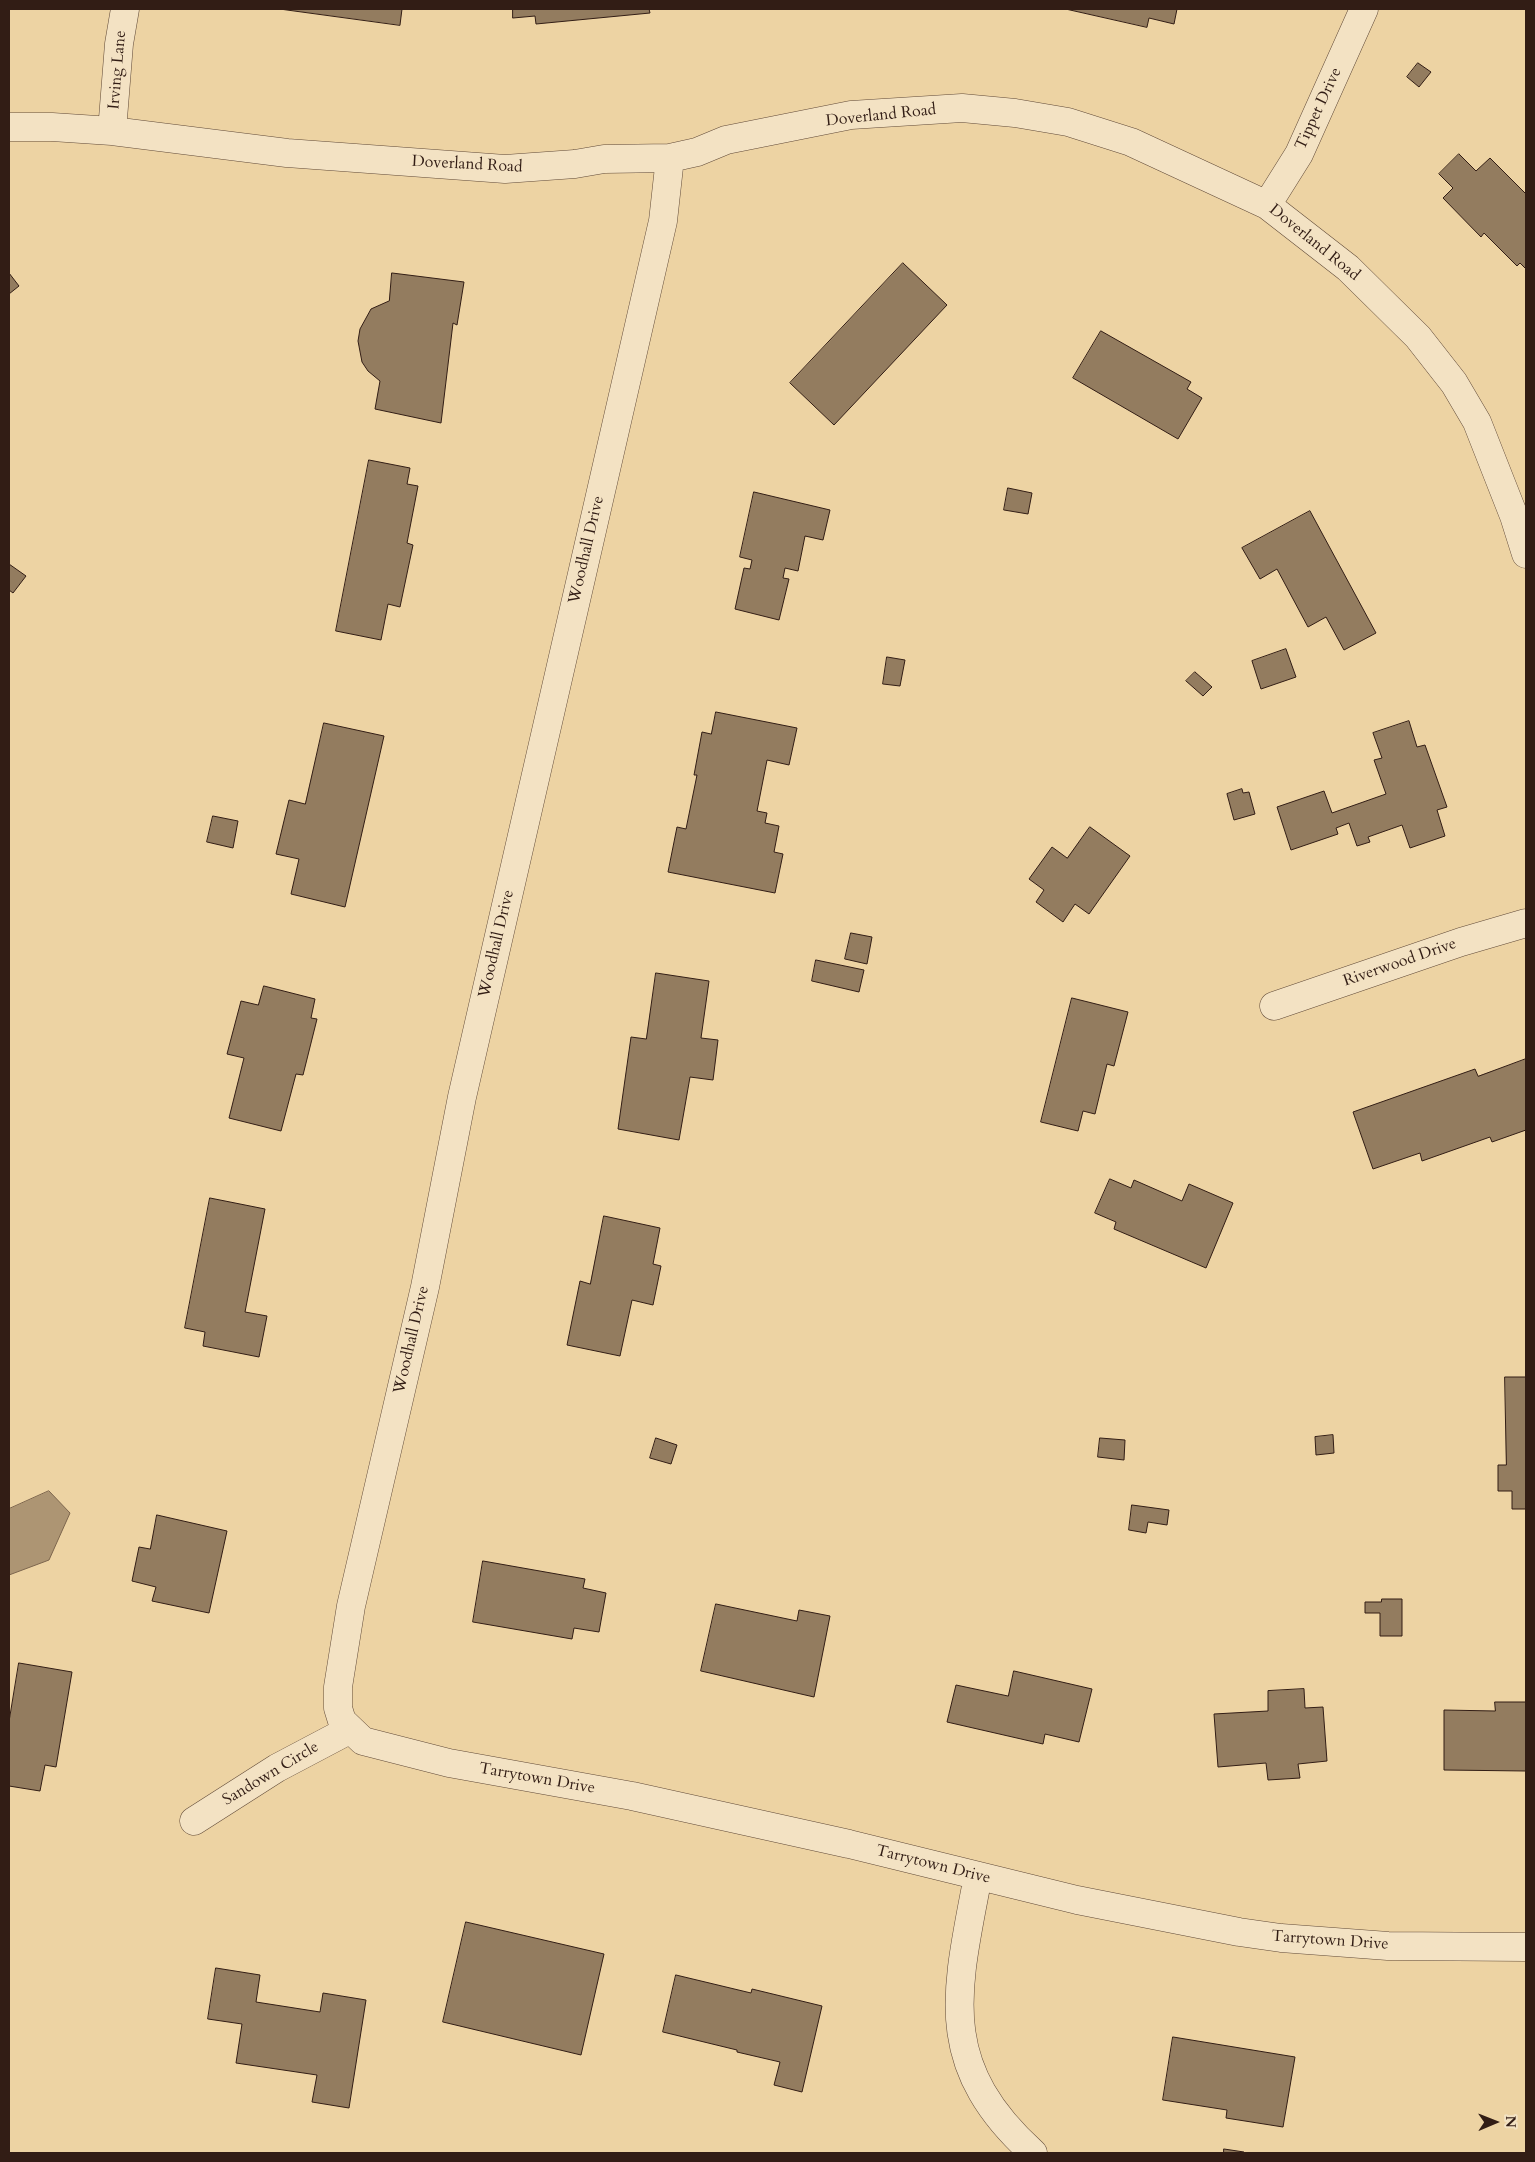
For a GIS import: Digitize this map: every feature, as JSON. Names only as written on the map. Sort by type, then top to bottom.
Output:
[{"type":"street","name":"Irving Lane","points":[[112,131],[118,44],[125,9]]},
{"type":"street","name":"Tippet Drive","points":[[1268,205],[1299,154],[1364,9]]},
{"type":"street","name":"Doverland Road","points":[[9,127],[52,126],[112,131],[288,153],[505,169],[575,164],[604,159],[670,158],[697,152],[726,140],[851,116],[962,108],[1015,113],[1068,122],[1131,142],[1268,205],[1348,268],[1418,337],[1454,383],[1477,422],[1514,516],[1526,554]]},
{"type":"street","name":"Woodhall Drive","points":[[349,1730],[342,1721],[338,1708],[338,1687],[351,1606],[425,1287],[462,1097],[663,221],[670,158]]},
{"type":"street","name":"Riverwood Drive","points":[[1274,1006],[1460,942],[1526,923]]},
{"type":"street","name":"Sandown Circle","points":[[194,1821],[277,1768],[349,1730]]},
{"type":"street","name":"Tarrytown Drive","points":[[349,1730],[363,1741],[449,1763],[642,1798],[848,1844],[1077,1900],[1282,1938],[1388,1946],[1526,1948]]},
{"type":"street","points":[[978,1876],[962,1961],[958,1997],[959,2023],[967,2063],[992,2109],[1033,2153]]},
{"type":"shaded area","points":[[49,1491],[70,1513],[49,1560],[9,1575],[9,1509]]},
{"type":"building","points":[[280,9],[402,9],[400,25]]},
{"type":"building","points":[[513,9],[649,9],[650,13],[536,24],[535,16],[513,18]]},
{"type":"building","points":[[1066,9],[1177,9],[1174,24],[1149,18],[1147,27]]},
{"type":"building","points":[[1418,63],[1431,72],[1419,87],[1407,77]]},
{"type":"building","points":[[1459,154],[1476,171],[1490,158],[1526,194],[1526,269],[1520,263],[1517,266],[1484,233],[1481,237],[1443,198],[1453,188],[1439,174]]},
{"type":"building","points":[[903,263],[947,305],[834,425],[790,383]]},
{"type":"building","points":[[9,273],[19,286],[9,294]]},
{"type":"building","points":[[392,273],[464,282],[457,325],[453,323],[441,423],[375,409],[380,381],[368,371],[362,362],[358,341],[360,329],[371,309],[389,301]]},
{"type":"building","points":[[1101,331],[1191,382],[1187,389],[1202,398],[1178,439],[1073,378]]},
{"type":"building","points":[[369,460],[410,468],[407,484],[418,486],[407,543],[413,545],[400,607],[388,604],[381,640],[336,631]]},
{"type":"building","points":[[1008,488],[1032,493],[1028,514],[1004,510]]},
{"type":"building","points":[[754,492],[830,510],[823,540],[805,536],[798,571],[785,568],[783,578],[789,579],[779,620],[735,609],[744,568],[750,569],[752,560],[740,557]]},
{"type":"building","points":[[1310,511],[1376,633],[1344,650],[1326,617],[1308,627],[1277,569],[1260,579],[1242,548]]},
{"type":"building","points":[[9,564],[26,576],[13,593],[9,590]]},
{"type":"building","points":[[1286,649],[1296,677],[1261,689],[1252,661]]},
{"type":"building","points":[[887,657],[905,660],[900,686],[883,684]]},
{"type":"building","points":[[1195,672],[1212,687],[1203,696],[1186,681]]},
{"type":"building","points":[[716,712],[797,728],[789,765],[767,760],[757,811],[767,813],[765,823],[779,826],[774,852],[783,854],[775,893],[668,872],[677,827],[686,829],[697,775],[694,775],[702,732],[711,734]]},
{"type":"building","points":[[1409,721],[1417,747],[1425,745],[1447,807],[1437,810],[1445,836],[1410,848],[1402,825],[1368,837],[1370,842],[1357,846],[1349,823],[1336,828],[1338,834],[1291,850],[1277,807],[1324,791],[1332,813],[1386,794],[1374,760],[1382,758],[1373,733]]},
{"type":"building","points":[[324,723],[384,736],[345,907],[291,894],[299,859],[276,854],[289,800],[305,804]]},
{"type":"building","points":[[1242,789],[1243,793],[1249,792],[1255,814],[1234,820],[1227,794]]},
{"type":"building","points":[[213,816],[238,821],[233,848],[207,842]]},
{"type":"building","points":[[1090,827],[1130,856],[1089,914],[1075,904],[1063,922],[1036,902],[1044,890],[1029,879],[1052,847],[1067,858]]},
{"type":"building","points":[[851,933],[872,937],[867,964],[845,959]]},
{"type":"building","points":[[816,960],[864,970],[859,992],[812,981]]},
{"type":"building","points":[[656,973],[709,981],[701,1038],[718,1040],[713,1080],[690,1077],[679,1140],[618,1129],[631,1037],[646,1039]]},
{"type":"building","points":[[264,986],[315,999],[311,1018],[317,1019],[303,1075],[296,1074],[281,1131],[229,1118],[244,1058],[227,1054],[241,1001],[258,1005]]},
{"type":"building","points":[[1072,998],[1128,1012],[1114,1066],[1107,1064],[1095,1114],[1083,1111],[1078,1131],[1041,1122]]},
{"type":"building","points":[[1526,1059],[1526,1130],[1492,1142],[1490,1137],[1422,1161],[1420,1153],[1373,1169],[1353,1112],[1475,1069],[1478,1076]]},
{"type":"building","points":[[1110,1179],[1131,1188],[1134,1180],[1182,1201],[1189,1184],[1233,1203],[1206,1268],[1114,1229],[1116,1222],[1095,1213]]},
{"type":"building","points":[[210,1198],[265,1209],[245,1312],[267,1316],[259,1357],[203,1346],[205,1332],[185,1328]]},
{"type":"building","points":[[604,1216],[660,1228],[653,1264],[661,1266],[653,1305],[632,1300],[620,1356],[567,1345],[580,1281],[590,1284]]},
{"type":"building","points":[[1505,1377],[1526,1377],[1526,1509],[1512,1509],[1512,1491],[1498,1491],[1498,1465],[1506,1465]]},
{"type":"building","points":[[1333,1435],[1334,1453],[1316,1455],[1315,1437]]},
{"type":"building","points":[[656,1438],[677,1445],[671,1464],[650,1458]]},
{"type":"building","points":[[1100,1438],[1125,1440],[1124,1460],[1098,1457]]},
{"type":"building","points":[[1132,1505],[1169,1510],[1167,1525],[1148,1522],[1146,1533],[1129,1530]]},
{"type":"building","points":[[157,1515],[227,1531],[209,1613],[152,1601],[156,1587],[132,1581],[139,1547],[150,1549]]},
{"type":"building","points":[[483,1561],[585,1579],[583,1588],[606,1593],[599,1632],[574,1628],[572,1639],[473,1622]]},
{"type":"building","points":[[1382,1599],[1402,1599],[1402,1636],[1380,1636],[1380,1613],[1365,1613],[1365,1602],[1381,1602]]},
{"type":"building","points":[[716,1604],[797,1621],[799,1610],[830,1616],[814,1697],[701,1671]]},
{"type":"building","points":[[19,1663],[72,1672],[56,1767],[45,1765],[40,1791],[9,1786],[9,1722]]},
{"type":"building","points":[[1014,1671],[1092,1689],[1079,1742],[1045,1734],[1043,1744],[947,1722],[956,1685],[1008,1696]]},
{"type":"building","points":[[1304,1689],[1305,1708],[1323,1707],[1327,1761],[1298,1764],[1300,1778],[1268,1780],[1266,1763],[1218,1767],[1214,1714],[1268,1711],[1268,1691]]},
{"type":"building","points":[[1495,1702],[1526,1702],[1526,1771],[1444,1770],[1444,1710],[1495,1711]]},
{"type":"building","points":[[466,1922],[604,1954],[581,2055],[443,2022]]},
{"type":"building","points":[[216,1968],[260,1975],[256,2002],[320,2012],[323,1993],[366,2000],[349,2108],[312,2102],[317,2075],[236,2063],[242,2024],[208,2019]]},
{"type":"building","points":[[676,1975],[751,1993],[752,1989],[822,2006],[802,2092],[774,2085],[780,2062],[663,2032]]},
{"type":"building","points":[[1173,2037],[1295,2057],[1283,2127],[1226,2118],[1227,2110],[1163,2100]]},
{"type":"building","points":[[1224,2149],[1244,2152],[1244,2153],[1224,2153]]}]
